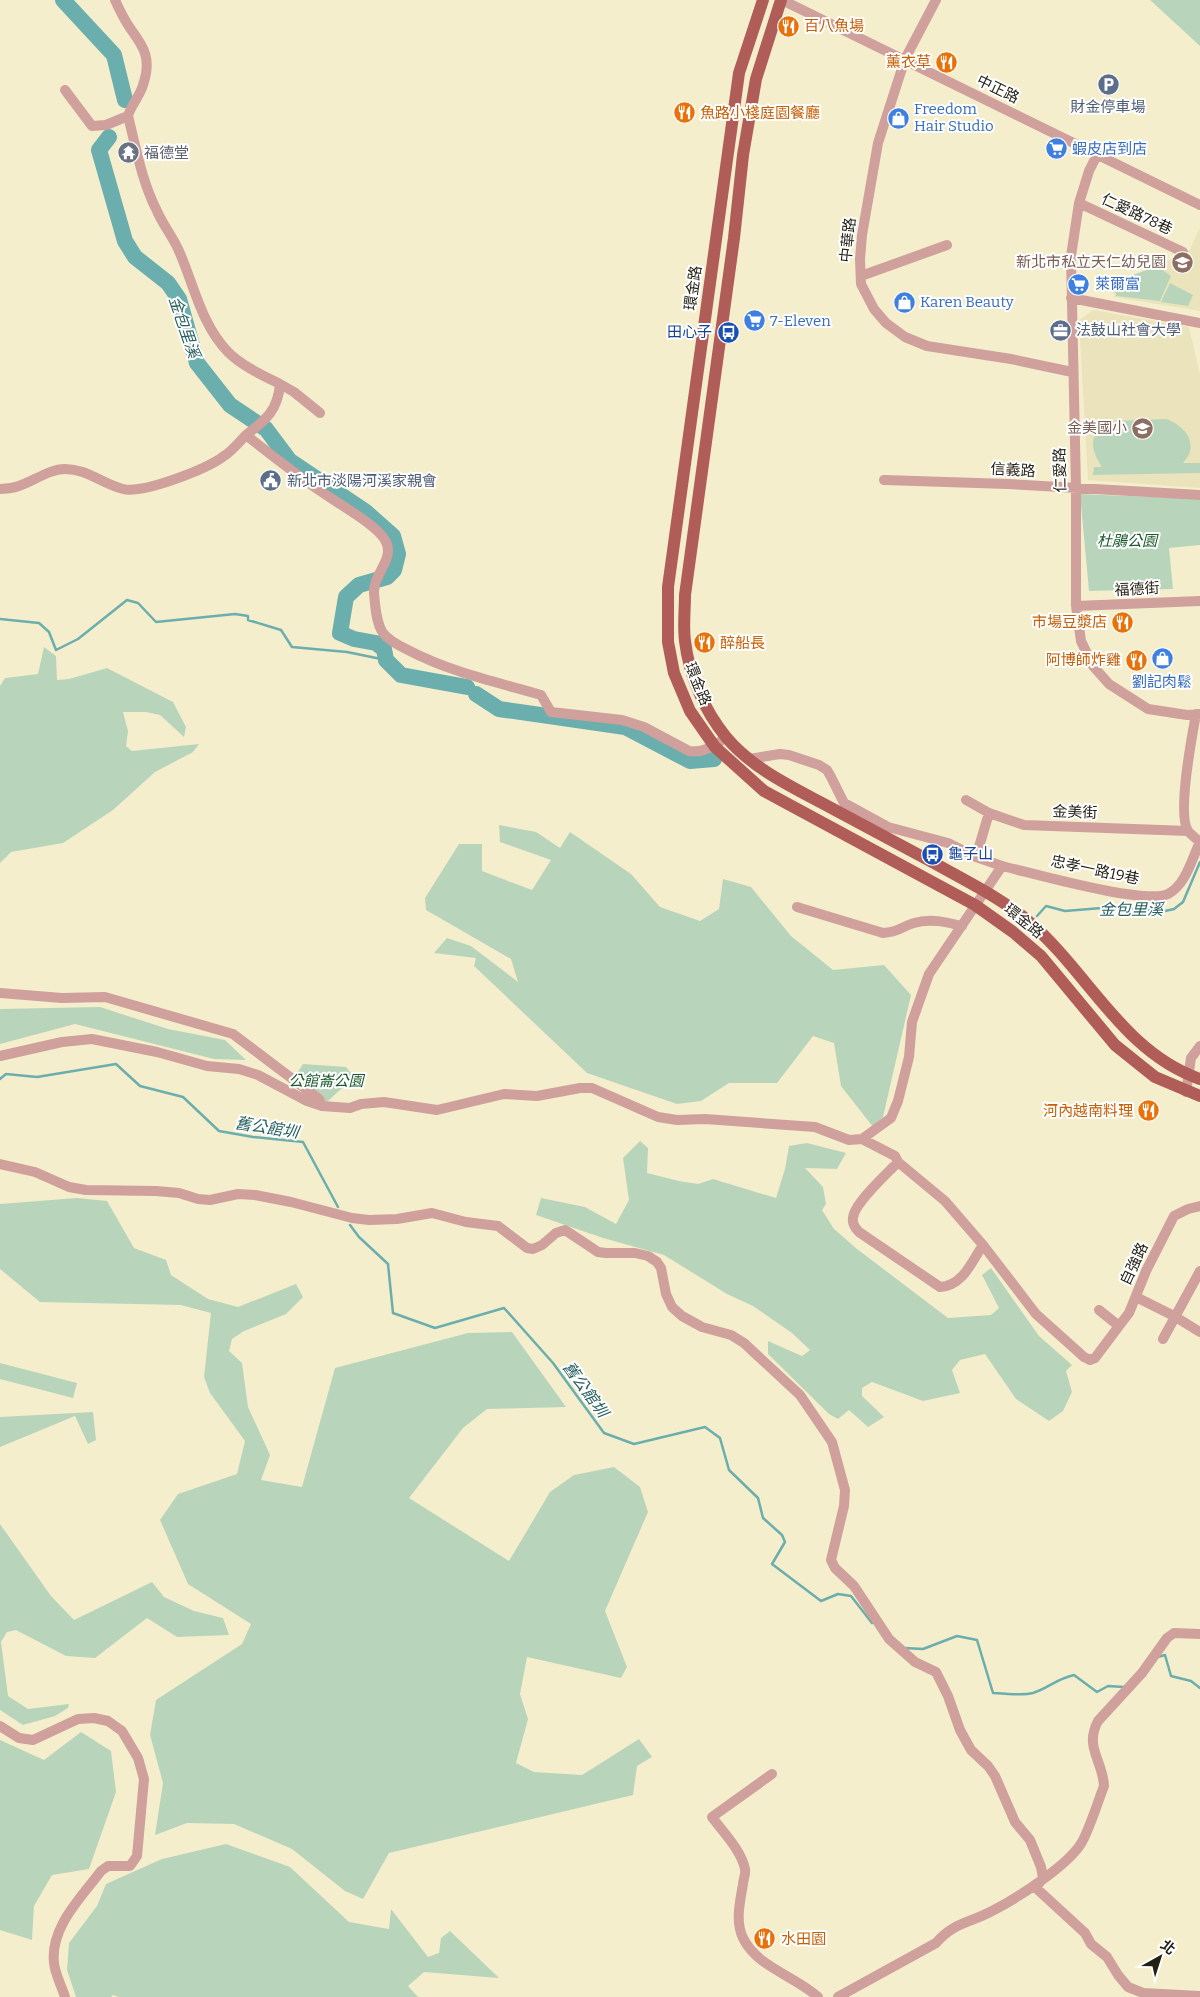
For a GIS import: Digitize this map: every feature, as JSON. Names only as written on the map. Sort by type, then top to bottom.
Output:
[{"type":"main road","name":"環金路","points":[[762,0],[739,73],[668,587],[668,642],[674,673],[690,711],[715,746],[764,791],[975,905],[1013,932],[1041,956],[1115,1045],[1155,1077],[1186,1092],[1200,1096]]},
{"type":"main road","name":"環金路","points":[[781,0],[756,79],[743,155],[733,248],[685,596],[685,640],[694,681],[707,708],[726,737],[749,759],[781,781],[984,890],[1027,920],[1051,942],[1126,1031],[1157,1058],[1194,1077]]},
{"type":"street","points":[[114,0],[129,27],[141,42],[146,55],[147,71],[140,94],[130,108],[128,116],[148,191],[157,212],[178,249],[204,318],[228,352],[239,362],[294,392],[320,413]]},
{"type":"street","name":"中正路","points":[[781,0],[905,59],[1200,206]]},
{"type":"street","name":"中華路","points":[[936,0],[905,59],[878,143],[862,235],[860,259],[862,284],[874,309],[886,323],[905,337],[927,346],[1011,359],[1072,372]]},
{"type":"street","points":[[65,90],[92,126],[106,125],[128,116]]},
{"type":"street","name":"仁愛路","points":[[1097,155],[1089,171],[1079,204],[1071,256],[1076,488],[1076,606],[1081,641],[1092,666],[1108,684],[1148,709],[1198,714],[1187,768],[1184,818],[1188,831]]},
{"type":"street","name":"仁愛路78巷","points":[[1079,204],[1183,252]]},
{"type":"street","points":[[861,276],[947,244]]},
{"type":"street","points":[[1071,298],[1200,323]]},
{"type":"street","points":[[0,489],[18,487],[50,472],[63,469],[83,471],[123,489],[135,490],[178,477],[224,456],[260,424],[273,410],[279,395],[280,384]]},
{"type":"street","points":[[246,436],[374,529],[385,540],[389,551],[388,558],[376,582],[377,618],[383,633],[395,643],[435,664],[541,695],[552,712],[622,720],[644,727],[689,751],[697,752],[715,746],[726,737]]},
{"type":"street","name":"信義路","points":[[884,480],[1008,484],[1200,495]]},
{"type":"street","name":"福德街","points":[[1076,606],[1200,601]]},
{"type":"street","name":"忠孝一路19巷","points":[[749,759],[780,754],[819,765],[827,770],[844,803],[888,827],[939,840],[1002,866],[1105,890],[1151,897],[1168,894],[1182,882],[1200,842]]},
{"type":"street","name":"金美街","points":[[966,800],[989,813],[1024,825],[1188,831]]},
{"type":"street","points":[[976,856],[989,813]]},
{"type":"street","points":[[1188,831],[1200,842]]},
{"type":"street","points":[[0,1056],[62,1042],[92,1039],[157,1052],[207,1066],[239,1070],[258,1076],[307,1101],[322,1106],[350,1108],[361,1104],[384,1102],[437,1110],[504,1094],[537,1096],[580,1088],[592,1088],[658,1116],[678,1120],[705,1119],[816,1127],[849,1140],[862,1139],[892,1118],[909,1058],[912,1022],[929,974],[1002,866]]},
{"type":"street","points":[[797,907],[883,933],[896,932],[912,923],[926,920],[962,926]]},
{"type":"street","points":[[0,993],[62,998],[105,998],[233,1034],[319,1099],[322,1106]]},
{"type":"street","points":[[1186,1092],[1194,1077],[1191,1058],[1200,1046]]},
{"type":"street","points":[[862,1139],[895,1156],[898,1162],[945,1201],[983,1244],[957,1282],[949,1287],[940,1287],[859,1232],[853,1224],[852,1216],[857,1206],[898,1162]]},
{"type":"street","points":[[0,1164],[35,1172],[68,1187],[86,1190],[156,1191],[204,1200],[238,1194],[255,1195],[352,1218],[369,1220],[396,1219],[432,1213],[466,1222],[498,1226],[527,1248],[533,1249],[556,1233],[565,1230],[598,1252],[606,1254],[635,1253],[648,1256],[657,1262],[661,1268],[666,1294],[672,1307],[682,1316],[702,1327],[731,1335],[744,1343],[800,1396],[832,1442],[844,1490],[844,1506],[832,1560],[835,1568],[854,1586],[889,1639],[915,1662],[936,1672],[948,1696],[960,1730],[971,1750],[988,1766],[995,1776],[1015,1822],[1030,1840],[1041,1867],[1043,1878],[1036,1888],[1085,1933],[1091,1944],[1107,1956],[1128,1987],[1143,1993],[1200,1996]]},
{"type":"street","name":"自強路","points":[[983,1244],[1036,1314],[1084,1357],[1090,1360],[1095,1358],[1129,1313],[1146,1271],[1174,1216],[1188,1209],[1200,1206]]},
{"type":"street","points":[[1163,1339],[1200,1271]]},
{"type":"street","points":[[1136,1297],[1174,1316],[1200,1332]]},
{"type":"street","points":[[1099,1310],[1119,1326]]},
{"type":"street","points":[[838,1997],[853,1992],[936,1942],[946,1931],[991,1912],[1016,1897],[1072,1857],[1082,1842],[1104,1786],[1104,1776],[1097,1762],[1092,1742],[1093,1730],[1098,1721],[1142,1673],[1167,1638],[1174,1633],[1200,1634]]},
{"type":"street","points":[[0,1726],[19,1738],[33,1740],[78,1719],[94,1718],[108,1721],[122,1731],[138,1758],[144,1779],[137,1856],[134,1862],[130,1866],[108,1866],[101,1871],[61,1924],[55,1943],[54,1964],[65,1997]]},
{"type":"street","points":[[772,1774],[712,1817],[738,1854],[745,1870],[738,1912],[738,1920],[743,1938],[755,1953],[776,1970],[799,1982],[818,1997]]},
{"type":"shaded area","name":"新北市私立天仁幼兒園","points":[[1200,228],[1200,311],[1114,297],[1114,294],[1106,284],[1140,273],[1189,251]]},
{"type":"shaded area","name":"金美國小","points":[[1093,310],[1189,327],[1200,375],[1200,488],[1088,480],[1079,320]]},
{"type":"green space","points":[[1150,0],[1200,0],[1200,46]]},
{"type":"green space","points":[[1157,266],[1171,276],[1160,301],[1116,296],[1116,293],[1109,284]]},
{"type":"green space","points":[[1170,283],[1193,295],[1188,306],[1161,302]]},
{"type":"green space","points":[[1166,419],[1185,431],[1190,443],[1190,450],[1183,463],[1200,463],[1200,473],[1093,475],[1094,467],[1102,467],[1093,447],[1094,437],[1101,428],[1091,428],[1090,422]]},
{"type":"green space","name":"杜鵑公園","points":[[1080,494],[1200,499],[1200,545],[1169,548],[1173,589],[1089,591]]},
{"type":"green space","points":[[44,647],[56,656],[57,680],[69,679],[107,668],[173,702],[186,727],[184,737],[160,715],[146,712],[123,712],[128,731],[126,746],[132,751],[199,744],[193,752],[155,772],[113,810],[63,843],[11,852],[0,863],[0,686],[5,678],[38,674]]},
{"type":"green space","points":[[499,825],[536,832],[560,848],[570,832],[631,874],[660,907],[700,921],[719,909],[723,879],[751,887],[791,936],[833,970],[884,965],[911,995],[883,1117],[873,1127],[841,1086],[834,1043],[813,1036],[777,1083],[729,1083],[701,1101],[677,1104],[587,1073],[474,966],[476,958],[434,953],[447,938],[471,946],[518,982],[511,959],[426,910],[425,898],[459,844],[482,844],[482,871],[532,890],[551,860],[500,842]]},
{"type":"green space","points":[[100,1007],[168,1029],[225,1040],[246,1060],[214,1059],[75,1024],[0,1044],[0,1009]]},
{"type":"green space","name":"公館崙公園","points":[[303,1064],[346,1067],[354,1077],[327,1102],[294,1078]]},
{"type":"green space","points":[[640,1141],[648,1148],[647,1173],[698,1184],[713,1179],[776,1198],[785,1169],[789,1146],[807,1143],[846,1153],[837,1169],[805,1168],[823,1187],[826,1204],[822,1210],[834,1229],[857,1249],[948,1318],[991,1315],[999,1308],[982,1275],[991,1268],[1039,1336],[1072,1365],[1066,1371],[1072,1392],[1063,1411],[1049,1421],[1016,1399],[985,1354],[960,1360],[952,1370],[960,1393],[923,1401],[872,1382],[862,1388],[862,1396],[884,1417],[868,1427],[849,1410],[838,1419],[829,1414],[768,1354],[768,1341],[802,1356],[810,1350],[792,1333],[753,1306],[727,1294],[664,1255],[603,1238],[536,1215],[541,1198],[585,1207],[616,1224],[629,1200],[623,1158]]},
{"type":"green space","points":[[77,1198],[107,1201],[134,1248],[166,1260],[171,1275],[208,1299],[238,1307],[296,1284],[303,1297],[286,1314],[244,1331],[232,1339],[229,1351],[242,1363],[248,1407],[270,1455],[261,1480],[302,1487],[335,1368],[468,1333],[512,1332],[566,1407],[487,1409],[463,1428],[409,1498],[509,1561],[550,1492],[574,1475],[614,1467],[640,1487],[648,1512],[605,1611],[627,1667],[621,1678],[527,1657],[520,1694],[528,1719],[516,1763],[534,1772],[582,1775],[639,1739],[652,1757],[637,1766],[633,1795],[389,1853],[363,1899],[345,1891],[292,1849],[234,1824],[187,1823],[155,1835],[163,1783],[150,1735],[156,1700],[242,1644],[251,1624],[188,1584],[160,1520],[178,1494],[237,1474],[245,1441],[210,1393],[204,1377],[211,1313],[181,1305],[40,1302],[0,1269],[0,1204]]},
{"type":"green space","points":[[0,1363],[77,1383],[73,1398],[0,1379]]},
{"type":"green space","points":[[93,1412],[96,1440],[88,1444],[75,1416],[0,1447],[0,1417]]},
{"type":"green space","points":[[0,1524],[51,1596],[74,1620],[152,1582],[164,1597],[194,1611],[223,1618],[229,1635],[177,1637],[147,1618],[95,1658],[66,1656],[16,1630],[7,1632],[1,1642],[8,1696],[28,1709],[69,1704],[68,1708],[55,1716],[23,1725],[0,1710]]},
{"type":"green space","points":[[81,1732],[111,1751],[116,1792],[89,1869],[52,1875],[34,1906],[32,1940],[0,1930],[0,1740],[44,1760]]},
{"type":"green space","points":[[226,1844],[290,1867],[349,1922],[389,1929],[391,1909],[428,1957],[439,1953],[441,1938],[450,1931],[499,1978],[424,1972],[408,1986],[418,1997],[119,1997],[113,1995],[111,1997],[76,1997],[67,1970],[69,1943],[97,1906],[106,1884],[162,1859]]},
{"type":"waterway","name":"金包里溪","points":[[63,0],[114,55],[125,100]]},
{"type":"waterway","name":"金包里溪","points":[[109,137],[99,150],[125,241],[135,257],[168,283],[179,299],[197,363],[230,405],[266,429],[290,461],[366,512],[393,536],[398,554],[394,570],[387,577],[359,585],[346,597],[340,633],[354,639],[376,643],[384,649],[386,660],[401,675],[467,687]]},
{"type":"waterway","points":[[0,619],[39,623],[49,632],[56,650],[78,639],[127,600],[138,603],[156,622],[235,614],[248,616],[248,620],[281,630],[292,647],[347,652],[386,660]]},
{"type":"waterway","points":[[476,694],[499,709],[625,727],[690,761],[714,759]]},
{"type":"waterway","name":"金包里溪","points":[[1037,916],[1046,906],[1065,911],[1114,907],[1165,911],[1174,909],[1183,902],[1200,862]]},
{"type":"waterway","name":"舊公館圳","points":[[0,1079],[6,1074],[37,1077],[116,1064],[140,1086],[183,1097],[219,1131],[253,1137],[303,1142],[338,1207]]},
{"type":"waterway","name":"舊公館圳","points":[[350,1225],[359,1237],[388,1264],[393,1313],[435,1328],[504,1308],[553,1363],[604,1433],[634,1444],[705,1427],[720,1438],[729,1470],[758,1498],[763,1518],[782,1535],[785,1542],[772,1564],[821,1601],[838,1594],[851,1596],[872,1623]]},
{"type":"waterway","name":"舊公館圳","points":[[904,1648],[923,1649],[957,1636],[977,1640],[993,1693],[1033,1693],[1074,1675],[1097,1692],[1108,1686],[1124,1687]]},
{"type":"waterway","name":"舊公館圳","points":[[1158,1657],[1165,1655],[1171,1676],[1191,1681],[1200,1688]]},
{"type":"place","name":"百八魚場","points":[[788,26]]},
{"type":"place","name":"薰衣草","points":[[947,62]]},
{"type":"place","name":"財金停車場","points":[[1108,84]]},
{"type":"place","name":"魚路小棧庭園餐廳","points":[[684,113]]},
{"type":"place","name":"Freedom Hair Studio","points":[[898,118]]},
{"type":"place","name":"蝦皮店到店","points":[[1056,149]]},
{"type":"place","name":"福德堂","points":[[128,153]]},
{"type":"place","name":"新北市私立天仁幼兒園","points":[[1182,262]]},
{"type":"place","name":"萊爾富","points":[[1079,284]]},
{"type":"place","name":"Karen Beauty","points":[[904,302]]},
{"type":"place","name":"7-Eleven","points":[[754,321]]},
{"type":"place","name":"法鼓山社會大學","points":[[1060,330]]},
{"type":"place","name":"田心子","points":[[728,332]]},
{"type":"place","name":"金美國小","points":[[1143,428]]},
{"type":"place","name":"新北市淡陽河溪家親會","points":[[271,481]]},
{"type":"place","name":"市場豆漿店","points":[[1123,622]]},
{"type":"place","name":"醉船長","points":[[704,643]]},
{"type":"place","name":"劉記肉鬆","points":[[1162,659]]},
{"type":"place","name":"阿博師炸雞","points":[[1137,660]]},
{"type":"place","name":"龜子山","points":[[932,854]]},
{"type":"place","name":"河內越南料理","points":[[1149,1111]]},
{"type":"place","name":"水田園","points":[[765,1939]]}]
